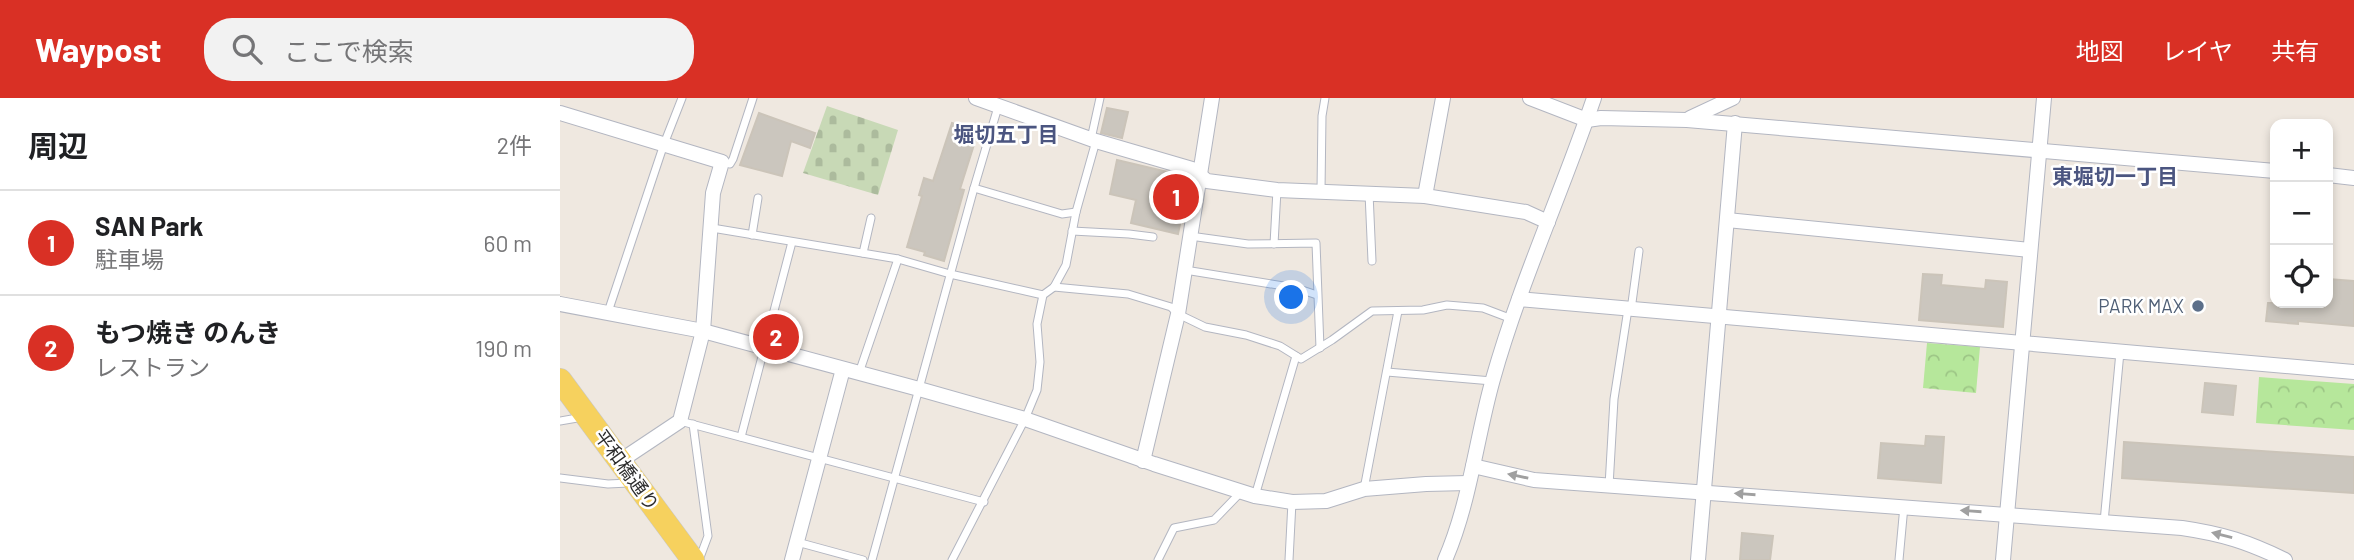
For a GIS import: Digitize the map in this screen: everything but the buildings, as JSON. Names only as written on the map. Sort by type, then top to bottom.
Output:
[{"type":"main road","name":"平和橋通り","points":[[560,380],[693,560]]},
{"type":"street","points":[[976,98],[1000,103],[1094,140],[1192,169],[1207,181],[1277,190],[1425,196],[1526,212],[1548,222]]},
{"type":"street","points":[[1143,461],[1178,314],[1212,98]]},
{"type":"street","points":[[1425,196],[1443,98]]},
{"type":"street","points":[[1530,98],[1587,120],[1601,118],[1735,123],[2270,171]]},
{"type":"street","points":[[1445,560],[1452,545],[1492,381],[1511,319],[1594,98]]},
{"type":"street","points":[[1688,120],[1733,98]]},
{"type":"street","points":[[2003,560],[2044,98]]},
{"type":"street","points":[[560,113],[722,162],[713,193],[703,331],[687,423],[620,461]]},
{"type":"street","points":[[1698,560],[1735,123]]},
{"type":"street","points":[[2333,176],[2354,178]]},
{"type":"street","points":[[1727,220],[2030,250]]},
{"type":"street","points":[[1519,299],[2354,372]]},
{"type":"street","points":[[560,304],[703,331],[919,389],[1025,419],[1143,461],[1249,494],[1292,502],[1326,501],[1364,489],[1468,484]]},
{"type":"street","points":[[792,560],[843,369]]},
{"type":"street","points":[[1473,466],[1534,480],[1904,506],[2217,533],[2245,541],[2285,560]]},
{"type":"lane","points":[[608,314],[664,144],[682,98]]},
{"type":"lane","points":[[722,162],[730,164],[733,159],[752,98]]},
{"type":"lane","points":[[952,560],[956,548],[984,502],[1037,390],[1040,362],[1037,324],[1043,295],[1054,287],[1066,265],[1094,140],[1100,98]]},
{"type":"lane","points":[[1321,190],[1322,116],[1325,98]]},
{"type":"lane","points":[[872,560],[974,187],[1000,103]]},
{"type":"lane","points":[[974,187],[1062,214],[1076,212]]},
{"type":"lane","points":[[1274,244],[1277,190]]},
{"type":"lane","points":[[1369,193],[1372,261]]},
{"type":"lane","points":[[752,235],[758,198]]},
{"type":"lane","points":[[863,253],[871,218]]},
{"type":"lane","points":[[712,228],[898,259],[1043,295]]},
{"type":"lane","points":[[1072,231],[1129,233],[1153,237]]},
{"type":"lane","points":[[1190,236],[1248,244],[1316,243],[1320,348]]},
{"type":"lane","points":[[741,437],[792,242]]},
{"type":"lane","points":[[1609,486],[1614,399],[1639,251]]},
{"type":"lane","points":[[859,373],[898,259]]},
{"type":"lane","points":[[1185,270],[1296,288],[1317,295]]},
{"type":"lane","points":[[1054,287],[1128,294],[1171,307],[1178,314],[1205,327],[1246,335],[1280,346],[1301,359],[1372,311],[1423,310],[1447,305],[1483,308],[1511,319]]},
{"type":"lane","points":[[1364,489],[1398,311]]},
{"type":"lane","points":[[2104,522],[2120,351]]},
{"type":"lane","points":[[1158,560],[1174,528],[1214,520],[1249,494],[1296,356]]},
{"type":"lane","points":[[1387,372],[1492,381]]},
{"type":"lane","points":[[560,421],[588,417]]},
{"type":"lane","points":[[699,560],[708,536],[687,423],[984,502]]},
{"type":"lane","points":[[560,478],[608,484],[636,483]]},
{"type":"lane","points":[[1289,560],[1292,502]]},
{"type":"lane","points":[[1899,560],[1904,506]]},
{"type":"lane","points":[[796,541],[863,560]]},
{"type":"green space","points":[[827,106],[898,130],[878,195],[803,173]]},
{"type":"green space","points":[[1927,343],[1980,347],[1976,393],[1923,388]]},
{"type":"green space","points":[[2259,377],[2354,384],[2354,430],[2256,423]]},
{"type":"place","name":"SAN Park","points":[[1176,197]]},
{"type":"place","name":"PARK MAX","points":[[2198,306]]},
{"type":"place","name":"もつ焼き のんき","points":[[776,337]]},
{"type":"district","name":"堀切五丁目","points":[[1006,135]]},
{"type":"district","name":"東堀切一丁目","points":[[2115,177]]}]
